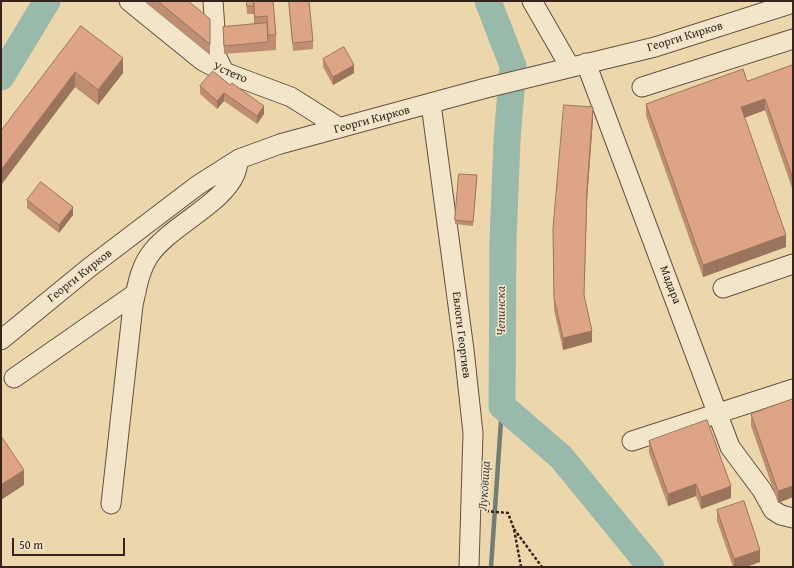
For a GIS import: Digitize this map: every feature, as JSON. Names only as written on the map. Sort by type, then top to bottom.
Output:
[{"type":"street","name":"Устето","points":[[129,1],[203,61],[224,72],[291,97],[340,128]]},
{"type":"street","points":[[213,1],[217,57],[224,72]]},
{"type":"street","name":"Мадара","points":[[532,1],[572,66],[718,413],[730,448],[762,490],[767,502],[773,510],[781,515],[793,518]]},
{"type":"street","name":"Георги Кирков","points":[[1,340],[90,267],[198,185],[239,159],[280,144],[486,88],[655,47],[793,3]]},
{"type":"street","points":[[642,87],[793,38]]},
{"type":"street","name":"Евлоги Георгиев","points":[[431,104],[464,350],[473,434],[469,567]]},
{"type":"street","points":[[111,504],[136,293],[140,273],[150,255],[165,238],[225,189],[235,175],[239,159]]},
{"type":"street","points":[[723,288],[793,264]]},
{"type":"street","points":[[14,378],[136,293]]},
{"type":"street","points":[[632,441],[793,389]]},
{"type":"path","points":[[484,511],[508,513],[514,529],[521,567]]},
{"type":"path","points":[[514,529],[542,567]]},
{"type":"building","points":[[158,1],[188,1],[210,19],[210,44]]},
{"type":"building","points":[[247,1],[253,1],[254,6],[247,6]]},
{"type":"building","points":[[254,1],[273,1],[276,35],[268,35],[267,16],[255,17]]},
{"type":"building","points":[[289,1],[309,1],[313,41],[293,43]]},
{"type":"building","points":[[267,23],[268,42],[224,46],[223,27]]},
{"type":"building","points":[[81,26],[123,58],[98,90],[75,72],[1,170],[1,131]]},
{"type":"building","points":[[344,47],[354,65],[333,77],[323,59]]},
{"type":"building","points":[[793,65],[793,179],[765,99],[741,107],[786,235],[703,265],[646,104],[743,69],[747,81]]},
{"type":"building","points":[[213,71],[230,85],[232,83],[264,106],[257,116],[224,93],[217,101],[200,86]]},
{"type":"building","points":[[564,105],[593,107],[587,189],[584,295],[592,331],[563,338],[554,298],[553,229]]},
{"type":"building","points":[[459,174],[477,175],[473,222],[455,220]]},
{"type":"building","points":[[41,182],[73,207],[59,225],[27,200]]},
{"type":"building","points":[[793,399],[793,486],[778,491],[751,414]]},
{"type":"building","points":[[707,420],[731,486],[701,497],[696,484],[668,494],[649,441]]},
{"type":"building","points":[[1,436],[24,470],[1,485]]},
{"type":"building","points":[[744,501],[760,550],[734,559],[717,510]]},
{"type":"waterway","points":[[1,77],[47,1]]},
{"type":"waterway","name":"Чепинска","points":[[488,1],[513,66],[507,140],[503,240],[502,406],[561,457],[651,567]]},
{"type":"waterway","name":"Луковица","points":[[491,567],[502,406]]}]
